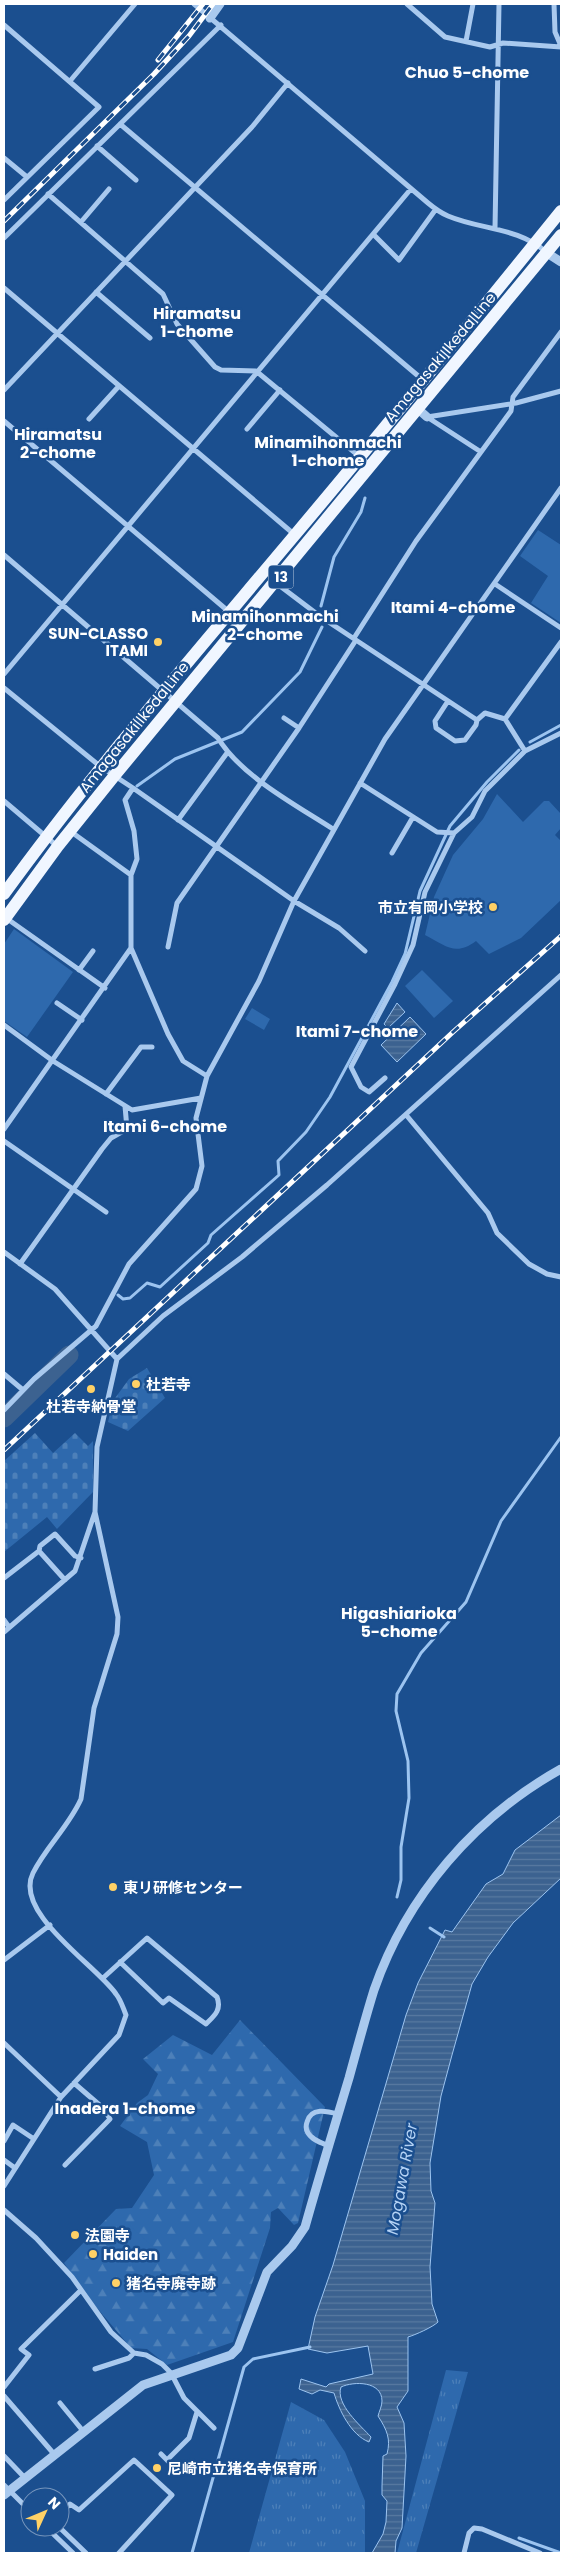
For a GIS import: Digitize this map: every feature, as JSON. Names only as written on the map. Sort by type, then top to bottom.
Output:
[{"type":"main road","name":"Amagasaki Ikeda Line","points":[[4,894],[46,836],[101,767],[295,535],[561,211]]},
{"type":"main road","name":"Amagasaki Ikeda Line","points":[[4,918],[70,831],[241,622],[276,583],[371,466],[422,413],[434,389],[561,235]]},
{"type":"street","points":[[70,81],[135,4]]},
{"type":"street","points":[[194,4],[221,25],[410,190],[436,209],[449,216],[517,234],[536,243],[561,262]]},
{"type":"street","points":[[210,18],[220,4]]},
{"type":"street","points":[[407,4],[445,37],[490,47],[499,44],[561,47],[555,32],[554,4]]},
{"type":"street","points":[[466,41],[473,4]]},
{"type":"street","points":[[495,228],[499,4]]},
{"type":"street","points":[[4,25],[99,107],[4,200]]},
{"type":"street","points":[[4,238],[221,25]]},
{"type":"street","points":[[4,390],[252,127],[288,83]]},
{"type":"street","points":[[120,124],[434,389]]},
{"type":"street","points":[[97,146],[136,180]]},
{"type":"street","points":[[4,158],[27,177]]},
{"type":"street","points":[[81,222],[109,190]]},
{"type":"street","points":[[4,674],[256,371],[323,296],[410,190]]},
{"type":"street","points":[[48,194],[163,294],[178,324],[215,367],[221,370],[256,371],[371,466]]},
{"type":"street","points":[[374,235],[398,260],[436,209]]},
{"type":"street","points":[[4,288],[306,545]]},
{"type":"street","points":[[96,292],[150,338]]},
{"type":"street","points":[[168,947],[177,903],[299,728],[416,541],[511,411],[513,397],[561,332]]},
{"type":"street","points":[[89,419],[119,386]]},
{"type":"street","points":[[247,429],[280,390]]},
{"type":"street","points":[[422,413],[512,403],[561,391]]},
{"type":"street","points":[[422,413],[480,452]]},
{"type":"street","points":[[4,421],[241,622]]},
{"type":"street","points":[[4,1410],[89,1329],[96,1326],[129,1264],[196,1189],[202,1166],[196,1118],[207,1076],[259,981],[294,901],[385,739],[560,492]]},
{"type":"street","points":[[4,555],[164,690],[218,738],[227,753],[262,782],[333,829]]},
{"type":"street","points":[[276,583],[321,617],[477,720]]},
{"type":"street","points":[[495,584],[561,628]]},
{"type":"street","points":[[505,719],[561,642]]},
{"type":"street","points":[[4,688],[101,767],[116,775],[215,847],[294,901],[339,928],[365,951]]},
{"type":"street","points":[[448,701],[435,721],[436,728],[455,742],[465,740],[476,725],[477,720],[485,713],[505,719],[525,751]]},
{"type":"street","points":[[284,718],[299,728]]},
{"type":"street","points":[[386,1078],[369,1092],[361,1087],[351,1067],[395,984],[413,945],[425,892],[452,833],[472,817],[485,791],[525,751],[561,733]]},
{"type":"street","points":[[178,820],[227,753]]},
{"type":"street","points":[[360,783],[441,833],[452,833]]},
{"type":"street","points":[[133,788],[125,800],[134,831],[137,859],[131,874],[131,948],[168,1034],[183,1060],[207,1076]]},
{"type":"street","points":[[4,802],[58,846]]},
{"type":"street","points":[[392,853],[413,816]]},
{"type":"street","points":[[70,831],[131,874]]},
{"type":"street","points":[[4,918],[105,988]]},
{"type":"street","points":[[4,1129],[105,988],[131,948]]},
{"type":"street","points":[[79,970],[93,950]]},
{"type":"street","points":[[4,2186],[61,2097],[119,2035],[126,2015],[117,1995],[103,1978],[77,1957],[35,1906],[30,1892],[33,1874],[76,1811],[81,1799],[94,1708],[117,1634],[116,1608],[95,1512],[97,1447],[117,1359],[163,1316],[242,1257],[407,1116],[561,975]]},
{"type":"street","points":[[57,1003],[82,1020]]},
{"type":"street","points":[[4,1025],[53,1061],[132,1110],[201,1098]]},
{"type":"street","points":[[106,1094],[141,1047],[152,1047]]},
{"type":"street","points":[[20,1264],[111,1138],[127,1128],[125,1106]]},
{"type":"street","points":[[407,1116],[488,1212],[497,1233],[529,1264],[547,1274],[561,1277]]},
{"type":"street","points":[[4,1141],[106,1212]]},
{"type":"street","points":[[4,1252],[55,1289],[117,1359]]},
{"type":"street","points":[[4,1374],[24,1390]]},
{"type":"street","points":[[4,1632],[75,1571],[95,1512]]},
{"type":"street","points":[[4,1578],[39,1551],[40,1546],[54,1534],[75,1556],[80,1558]]},
{"type":"street","points":[[39,1551],[65,1580]]},
{"type":"street","points":[[4,1620],[9,1627]]},
{"type":"street","points":[[20,2503],[5,2490],[25,2478],[143,2384],[231,2354],[238,2348],[267,2272],[292,2246],[305,2227],[375,1989],[391,1950],[431,1882],[488,1819],[519,1794],[561,1769]]},
{"type":"street","points":[[4,1960],[50,1925]]},
{"type":"street","points":[[103,1978],[120,1962],[146,1938],[217,1998],[220,2005],[216,2014],[206,2024],[169,1998],[163,2003],[120,1962]]},
{"type":"street","points":[[4,2042],[61,2097]]},
{"type":"street","points":[[65,2165],[110,2119],[103,2108],[74,2083]]},
{"type":"street","points":[[329,2146],[314,2139],[308,2133],[306,2125],[308,2118],[314,2112],[326,2111],[338,2114]]},
{"type":"street","points":[[4,2141],[13,2125],[34,2139]]},
{"type":"street","points":[[4,2160],[15,2168]]},
{"type":"street","points":[[4,2210],[50,2253],[72,2277],[80,2291],[111,2332],[134,2353],[162,2364],[171,2373],[184,2398],[214,2428]]},
{"type":"street","points":[[4,2387],[29,2355],[21,2350],[80,2291]]},
{"type":"street","points":[[95,2369],[129,2358],[134,2353]]},
{"type":"street","points":[[4,2396],[54,2454]]},
{"type":"street","points":[[60,2403],[83,2431]]},
{"type":"street","points":[[167,2460],[188,2438],[197,2412]]},
{"type":"street","points":[[161,2454],[174,2467]]},
{"type":"street","points":[[4,2456],[25,2478]]},
{"type":"street","points":[[70,2504],[79,2510],[134,2460],[172,2495],[119,2553]]},
{"type":"street","points":[[464,2553],[469,2533],[474,2528],[482,2528],[540,2553]]},
{"type":"street","points":[[56,2537],[73,2553]]},
{"type":"street","points":[[69,2537],[86,2553]]},
{"type":"green space","points":[[538,530],[561,545],[561,623],[531,603],[548,576],[520,556]]},
{"type":"green space","points":[[497,794],[523,822],[544,801],[549,801],[561,814],[561,828],[555,835],[561,841],[561,900],[521,938],[489,954],[476,941],[462,948],[450,948],[425,935],[434,897],[453,855],[483,819]]},
{"type":"green space","points":[[14,929],[73,972],[27,1037],[4,1021],[4,944]]},
{"type":"green space","points":[[422,970],[453,1001],[434,1018],[405,986]]},
{"type":"green space","points":[[252,1008],[270,1019],[264,1030],[245,1019]]},
{"type":"green space","name":"杜若寺","points":[[147,1368],[165,1398],[128,1431],[108,1422],[113,1401],[129,1379]]},
{"type":"green space","points":[[35,1433],[53,1453],[75,1433],[88,1446],[93,1441],[93,1492],[57,1529],[47,1517],[4,1552],[4,1461]]},
{"type":"green space","points":[[240,2020],[325,2107],[298,2223],[294,2225],[278,2208],[271,2212],[270,2228],[233,2342],[167,2365],[147,2349],[131,2348],[87,2296],[64,2263],[116,2209],[132,2208],[154,2175],[147,2142],[120,2126],[137,2103],[148,2095],[158,2074],[143,2059],[173,2035],[212,2055]]},
{"type":"green space","points":[[126,2222],[151,2245],[130,2267],[106,2244]]},
{"type":"green space","points":[[446,2370],[468,2372],[416,2553],[397,2553]]},
{"type":"green space","points":[[291,2402],[324,2420],[345,2452],[365,2501],[365,2553],[249,2553]]},
{"type":"water","points":[[397,1003],[405,1012],[388,1028],[384,1024]]},
{"type":"water","points":[[410,1017],[426,1034],[397,1062],[381,1045]]},
{"type":"water","name":"Mogawa River","points":[[561,1815],[561,1878],[513,1923],[488,1957],[472,1984],[441,2096],[430,2163],[431,2191],[435,2203],[430,2267],[432,2304],[438,2322],[424,2331],[408,2337],[408,2391],[397,2407],[404,2423],[406,2456],[402,2528],[396,2541],[395,2553],[372,2553],[383,2534],[386,2522],[387,2501],[382,2495],[383,2456],[387,2454],[389,2444],[386,2430],[378,2416],[382,2403],[381,2394],[372,2386],[366,2384],[353,2384],[341,2387],[340,2394],[345,2407],[371,2437],[369,2442],[351,2428],[339,2407],[334,2393],[320,2390],[312,2394],[299,2389],[301,2379],[326,2387],[329,2384],[373,2374],[368,2346],[327,2353],[308,2349],[315,2317],[333,2265],[406,2015],[418,1983],[445,1930],[452,1932],[486,1884],[503,1874],[515,1850]]},
{"type":"waterway","points":[[321,606],[334,557],[361,512],[365,498]]},
{"type":"waterway","points":[[137,786],[175,759],[242,732],[300,672],[322,627]]},
{"type":"waterway","points":[[530,742],[561,725]]},
{"type":"waterway","points":[[118,1295],[123,1299],[130,1298],[147,1283],[160,1287],[208,1243],[211,1235],[279,1175],[278,1161],[306,1132],[330,1097],[392,982],[405,954],[420,891],[450,826],[487,782],[519,750]]},
{"type":"waterway","points":[[4,1418],[69,1355]]},
{"type":"waterway","points":[[397,1897],[401,1880],[401,1847],[409,1798],[408,1761],[396,1711],[397,1694],[421,1653],[466,1602],[501,1521],[561,1437]]},
{"type":"waterway","points":[[430,1928],[444,1937]]},
{"type":"waterway","points":[[192,2553],[244,2367],[253,2359],[310,2347]]},
{"type":"waterway","points":[[519,2538],[561,2553]]},
{"type":"railway","points":[[158,60],[203,4]]},
{"type":"railway","points":[[4,221],[154,74],[189,36],[213,4]]},
{"type":"railway","points":[[4,1450],[453,1032],[561,936]]},
{"type":"place","name":"SUN-CLASSO ITAMI","points":[[158,642]]},
{"type":"place","name":"市立有岡小学校","points":[[493,907]]},
{"type":"place","name":"杜若寺","points":[[136,1384]]},
{"type":"place","name":"杜若寺納骨堂","points":[[91,1389]]},
{"type":"place","name":"東リ研修センター","points":[[113,1887]]},
{"type":"place","name":"法園寺","points":[[75,2235]]},
{"type":"place","name":"Haiden","points":[[93,2254]]},
{"type":"place","name":"猪名寺廃寺跡","points":[[116,2283]]},
{"type":"place","name":"尼崎市立猪名寺保育所","points":[[157,2468]]},
{"type":"district","name":"Chuo 5-chome","points":[[467,72]]},
{"type":"district","name":"Hiramatsu 1-chome","points":[[197,322]]},
{"type":"district","name":"Hiramatsu 2-chome","points":[[58,443]]},
{"type":"district","name":"Minamihonmachi 1-chome","points":[[328,451]]},
{"type":"district","name":"Itami 4-chome","points":[[453,607]]},
{"type":"district","name":"Minamihonmachi 2-chome","points":[[265,625]]},
{"type":"district","name":"Itami 7-chome","points":[[357,1031]]},
{"type":"district","name":"Itami 6-chome","points":[[165,1126]]},
{"type":"district","name":"Higashiarioka 5-chome","points":[[399,1622]]},
{"type":"district","name":"Inadera 1-chome","points":[[125,2108]]}]
